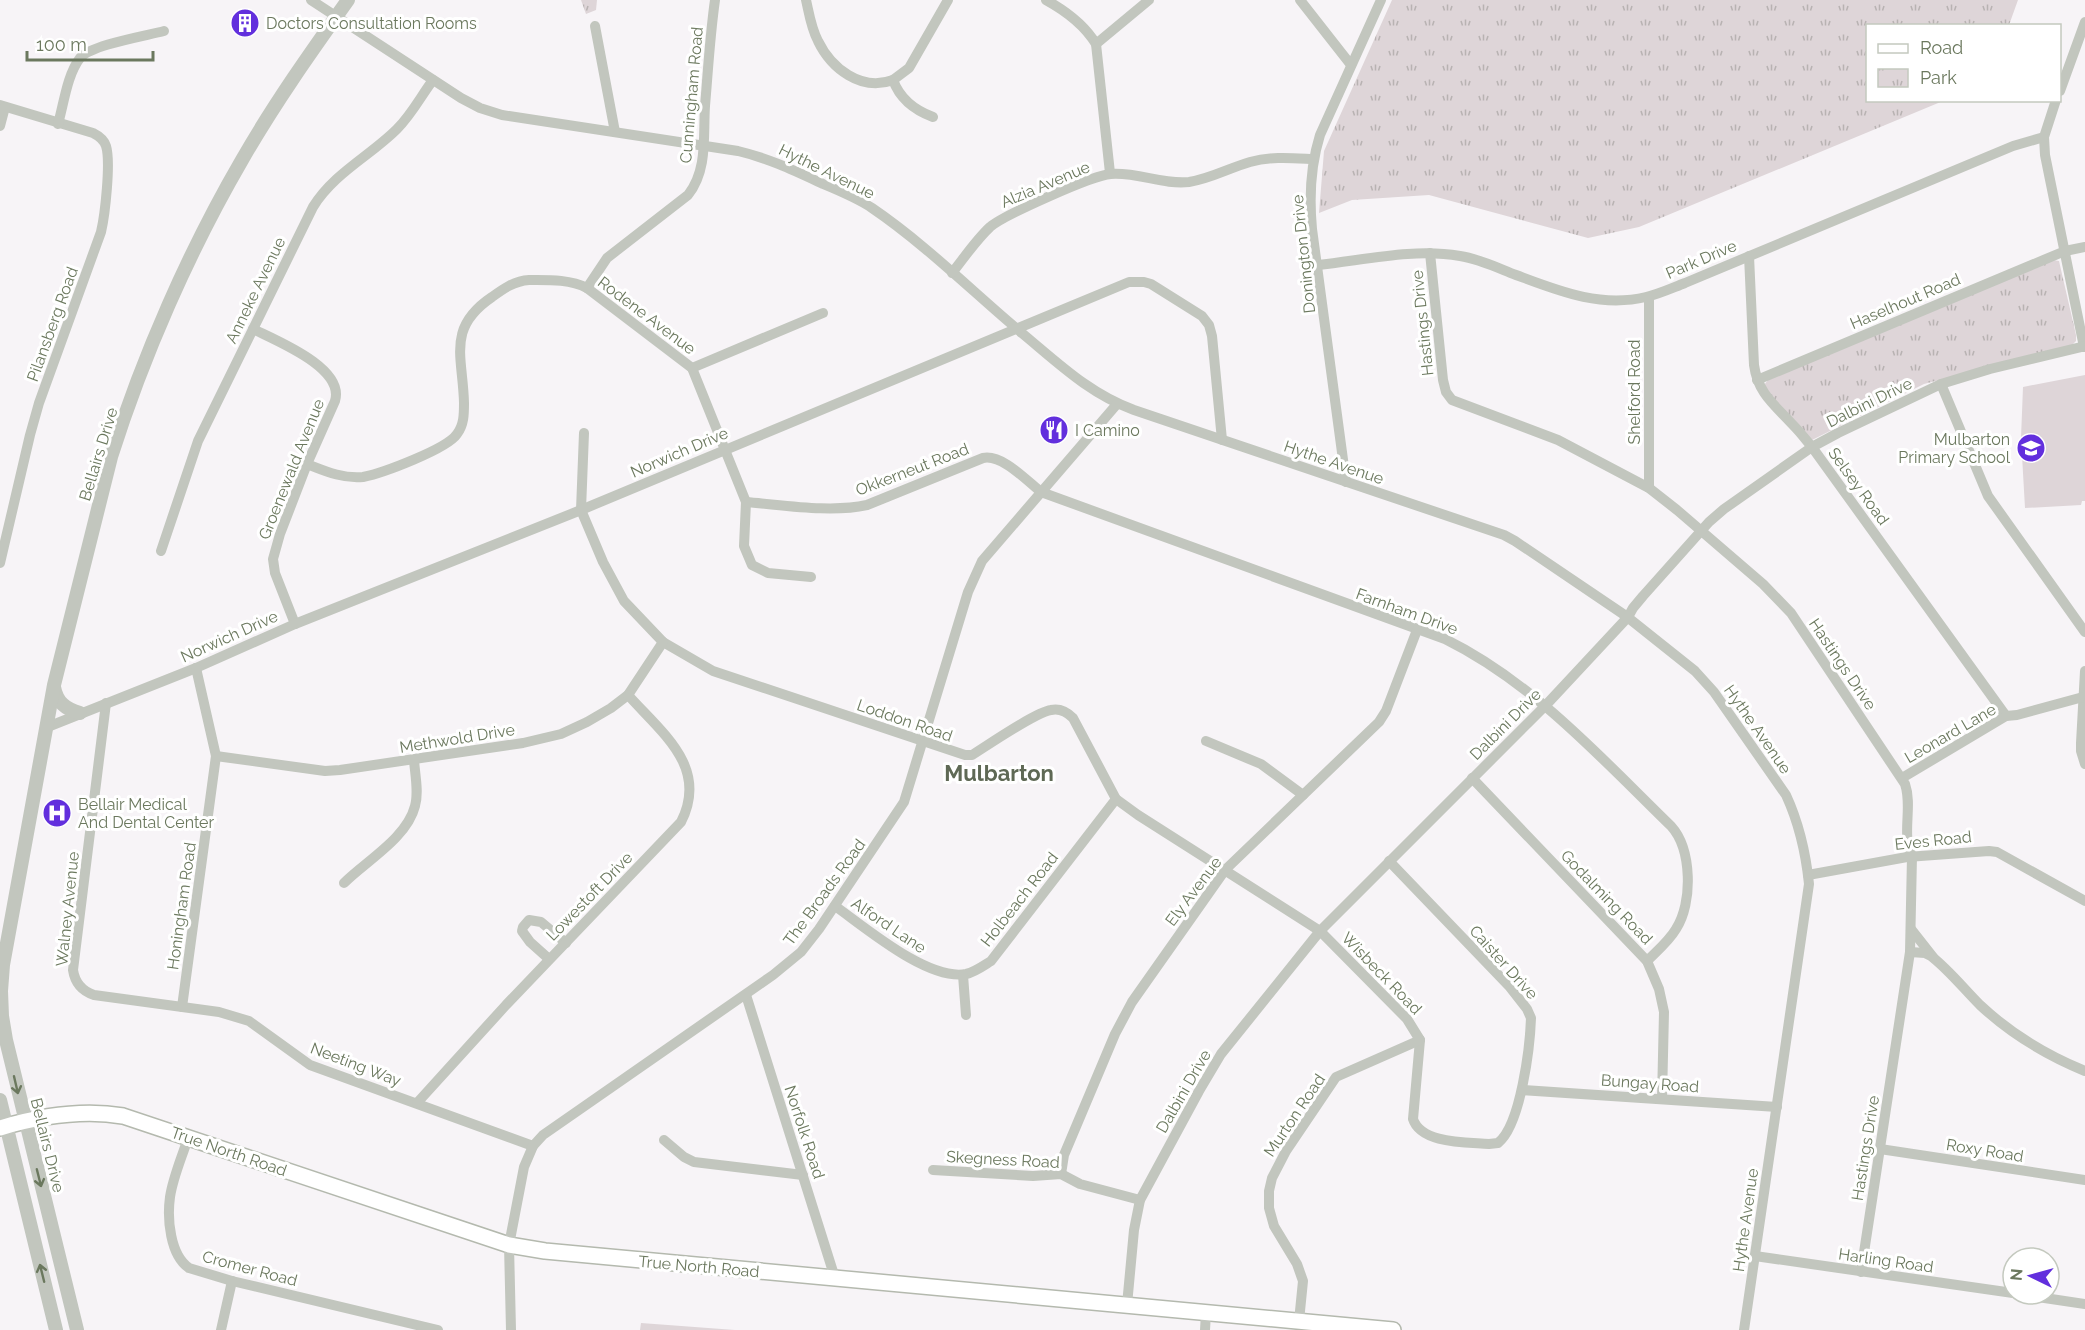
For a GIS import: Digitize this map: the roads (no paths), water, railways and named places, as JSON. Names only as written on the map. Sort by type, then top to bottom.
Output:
[{"type":"main road","name":"True North Road","points":[[3,1127],[64,1114],[102,1113],[123,1116],[509,1245],[581,1256],[1393,1330]]},
{"type":"street","name":"Hythe Avenue","points":[[311,0],[474,106],[495,113],[704,145],[760,156],[852,197],[883,216],[1076,378],[1105,398],[1515,540],[1628,617],[1705,681],[1776,780],[1791,806],[1808,874],[1808,893],[1744,1330]]},
{"type":"street","name":"Bellairs Drive","points":[[77,1330],[25,1121],[2,1016],[2,968],[45,728],[111,457],[120,427],[156,337],[184,272],[242,160],[284,91],[348,0]]},
{"type":"street","name":"Cunningham Road","points":[[587,288],[607,258],[688,195],[696,184],[704,145],[704,114],[715,0]]},
{"type":"street","points":[[806,0],[817,39],[835,64],[863,82],[875,84],[893,80],[909,68],[948,0]]},
{"type":"street","points":[[1046,0],[1067,12],[1080,23],[1096,44],[1110,173]]},
{"type":"street","points":[[1096,44],[1149,0]]},
{"type":"street","points":[[1300,0],[1351,64]]},
{"type":"street","name":"Donington Drive","points":[[1346,482],[1310,208],[1313,159],[1324,123],[1381,0]]},
{"type":"street","points":[[2061,88],[2085,22]]},
{"type":"street","points":[[595,26],[615,132]]},
{"type":"street","points":[[0,126],[2,106],[58,124],[72,75],[84,54],[97,48],[164,31]]},
{"type":"street","name":"Anneke Avenue","points":[[161,551],[198,441],[319,198],[342,174],[398,128],[433,80]]},
{"type":"street","points":[[893,80],[903,99],[922,113],[933,117]]},
{"type":"street","points":[[2055,102],[2044,137],[2045,155],[2085,346]]},
{"type":"street","name":"Pilansberg Road","points":[[0,563],[39,403],[100,236],[104,219],[108,157],[105,143],[93,133],[58,124]]},
{"type":"street","name":"Park Drive","points":[[1318,265],[1430,253],[1475,259],[1567,294],[1618,300],[1649,297],[2004,150],[2044,137]]},
{"type":"street","name":"Alzia Avenue","points":[[952,273],[980,237],[997,222],[1110,173],[1186,182],[1200,180],[1249,162],[1268,158],[1313,159]]},
{"type":"street","name":"Haselhout Road","points":[[1757,380],[2065,251],[2085,247]]},
{"type":"street","name":"Hastings Drive","points":[[1430,253],[1443,380],[1446,392],[1452,400],[1543,434],[1649,488],[1701,531],[1777,596],[1791,613],[1902,778],[1907,791],[1908,845],[1912,856],[1910,952],[1861,1272]]},
{"type":"street","name":"Selsey Road","points":[[1749,255],[1754,365],[1757,380],[1767,398],[1812,447],[2006,716]]},
{"type":"street","name":"Rodene Avenue","points":[[307,464],[344,477],[363,477],[420,456],[449,442],[458,432],[464,416],[460,343],[471,314],[501,290],[519,282],[570,282],[587,288],[692,368],[746,502]]},
{"type":"street","name":"Norwich Drive","points":[[45,728],[196,668],[295,624],[581,510],[725,448],[1129,282],[1144,282],[1155,286],[1198,314],[1210,327],[1222,440]]},
{"type":"street","name":"Shelford Road","points":[[1649,297],[1649,488]]},
{"type":"street","points":[[692,368],[823,313]]},
{"type":"street","name":"Groenewald Avenue","points":[[253,329],[308,358],[335,384],[335,401],[307,464],[280,534],[273,559],[275,573],[295,624]]},
{"type":"street","name":"Dalbini Drive","points":[[1127,1305],[1134,1230],[1140,1200],[1221,1054],[1320,931],[1546,705],[1628,617],[1634,607],[1701,531],[1724,509],[1812,447],[1847,428],[1941,384],[1990,369],[2085,346]]},
{"type":"street","points":[[1941,384],[1988,496],[2085,632]]},
{"type":"street","name":"The Broads Road","points":[[511,1330],[509,1245],[524,1167],[533,1146],[543,1135],[746,995],[801,952],[835,906],[904,802],[974,576],[982,561],[1117,404]]},
{"type":"street","name":"Loddon Road","points":[[584,433],[581,510],[603,562],[624,601],[663,642],[713,671],[956,753],[972,754],[1043,713],[1058,709],[1066,712],[1073,718],[1116,799],[1320,931]]},
{"type":"street","name":"Okkerneut Road","points":[[746,502],[834,508],[867,505],[988,457],[1002,461],[1041,492]]},
{"type":"street","name":"Farnham Drive","points":[[1041,492],[1445,639],[1470,651],[1546,705],[1671,826],[1683,846],[1687,878],[1682,916],[1676,930],[1647,961]]},
{"type":"street","points":[[746,502],[744,546],[752,565],[768,573],[811,577]]},
{"type":"street","name":"Ely Avenue","points":[[1061,1174],[1064,1155],[1121,1020],[1132,1002],[1225,870],[1379,722],[1386,711],[1417,630]]},
{"type":"street","name":"Methwold Drive","points":[[216,756],[325,771],[544,740],[587,722],[628,695],[663,642]]},
{"type":"street","name":"Honingham Road","points":[[182,1007],[216,756],[196,668]]},
{"type":"street","points":[[2085,671],[2081,751],[2085,764]]},
{"type":"street","points":[[54,685],[59,702],[71,711],[80,713]]},
{"type":"street","name":"Lowestoft Drive","points":[[417,1103],[549,959],[681,822],[691,795],[684,760],[628,695]]},
{"type":"street","name":"Leonard Lane","points":[[1902,778],[2006,716],[2083,697]]},
{"type":"street","name":"Walney Avenue","points":[[101,996],[81,988],[73,970],[106,703]]},
{"type":"street","points":[[1206,741],[1261,764],[1303,795]]},
{"type":"street","points":[[344,883],[408,824],[417,796],[414,760]]},
{"type":"street","name":"Godalming Road","points":[[1472,778],[1647,961],[1659,989],[1664,1012],[1662,1099]]},
{"type":"street","name":"Holbeach Road","points":[[963,975],[991,961],[1116,799]]},
{"type":"street","name":"Eves Road","points":[[1808,874],[1912,856],[1980,850],[1997,852],[2085,901]]},
{"type":"street","name":"Caister Drive","points":[[1389,861],[1509,986],[1527,1009],[1531,1018],[1522,1090],[1511,1124],[1502,1140]]},
{"type":"street","name":"Alford Lane","points":[[835,906],[914,961],[930,969],[963,975]]},
{"type":"street","points":[[549,959],[525,936],[522,931],[525,923],[529,920],[541,922],[566,943]]},
{"type":"street","points":[[1911,929],[1934,958],[1981,1006],[2013,1033],[2085,1071]]},
{"type":"street","name":"Wisbeck Road","points":[[1320,931],[1407,1019],[1420,1040],[1413,1119],[1415,1126],[1421,1132],[1436,1138],[1490,1144],[1502,1140]]},
{"type":"street","points":[[1910,952],[1925,953],[1934,958]]},
{"type":"street","points":[[963,975],[966,1015]]},
{"type":"street","name":"Norfolk Road","points":[[746,995],[835,1278]]},
{"type":"street","name":"Neeting Way","points":[[101,996],[241,1017],[310,1065],[533,1146]]},
{"type":"street","name":"Murton Road","points":[[1299,1321],[1302,1273],[1274,1226],[1269,1208],[1272,1178],[1286,1151],[1336,1077],[1420,1040]]},
{"type":"street","name":"Bungay Road","points":[[1522,1090],[1777,1107]]},
{"type":"street","points":[[0,1100],[3,1127],[56,1330]]},
{"type":"street","name":"Cromer Road","points":[[188,1138],[170,1197],[171,1229],[176,1253],[181,1262],[189,1268],[232,1281],[438,1330]]},
{"type":"street","points":[[664,1140],[684,1157],[694,1162],[803,1175]]},
{"type":"street","name":"Roxy Road","points":[[1880,1149],[2085,1180]]},
{"type":"street","name":"Skegness Road","points":[[933,1170],[1033,1176],[1061,1174],[1080,1184],[1140,1200]]},
{"type":"street","name":"Harling Road","points":[[1755,1256],[2001,1291]]},
{"type":"street","points":[[221,1330],[232,1281]]},
{"type":"street","points":[[2061,1300],[2085,1304]]},
{"type":"street","points":[[1205,1330],[1206,1313]]},
{"type":"place","name":"Doctors Consultation Rooms","points":[[245,23]]},
{"type":"place","name":"I Camino","points":[[1054,430]]},
{"type":"place","name":"Mulbarton Primary School","points":[[2031,448]]},
{"type":"place","name":"Bellair Medical And Dental Center","points":[[57,813]]},
{"type":"district","name":"Mulbarton","points":[[999,773]]}]
